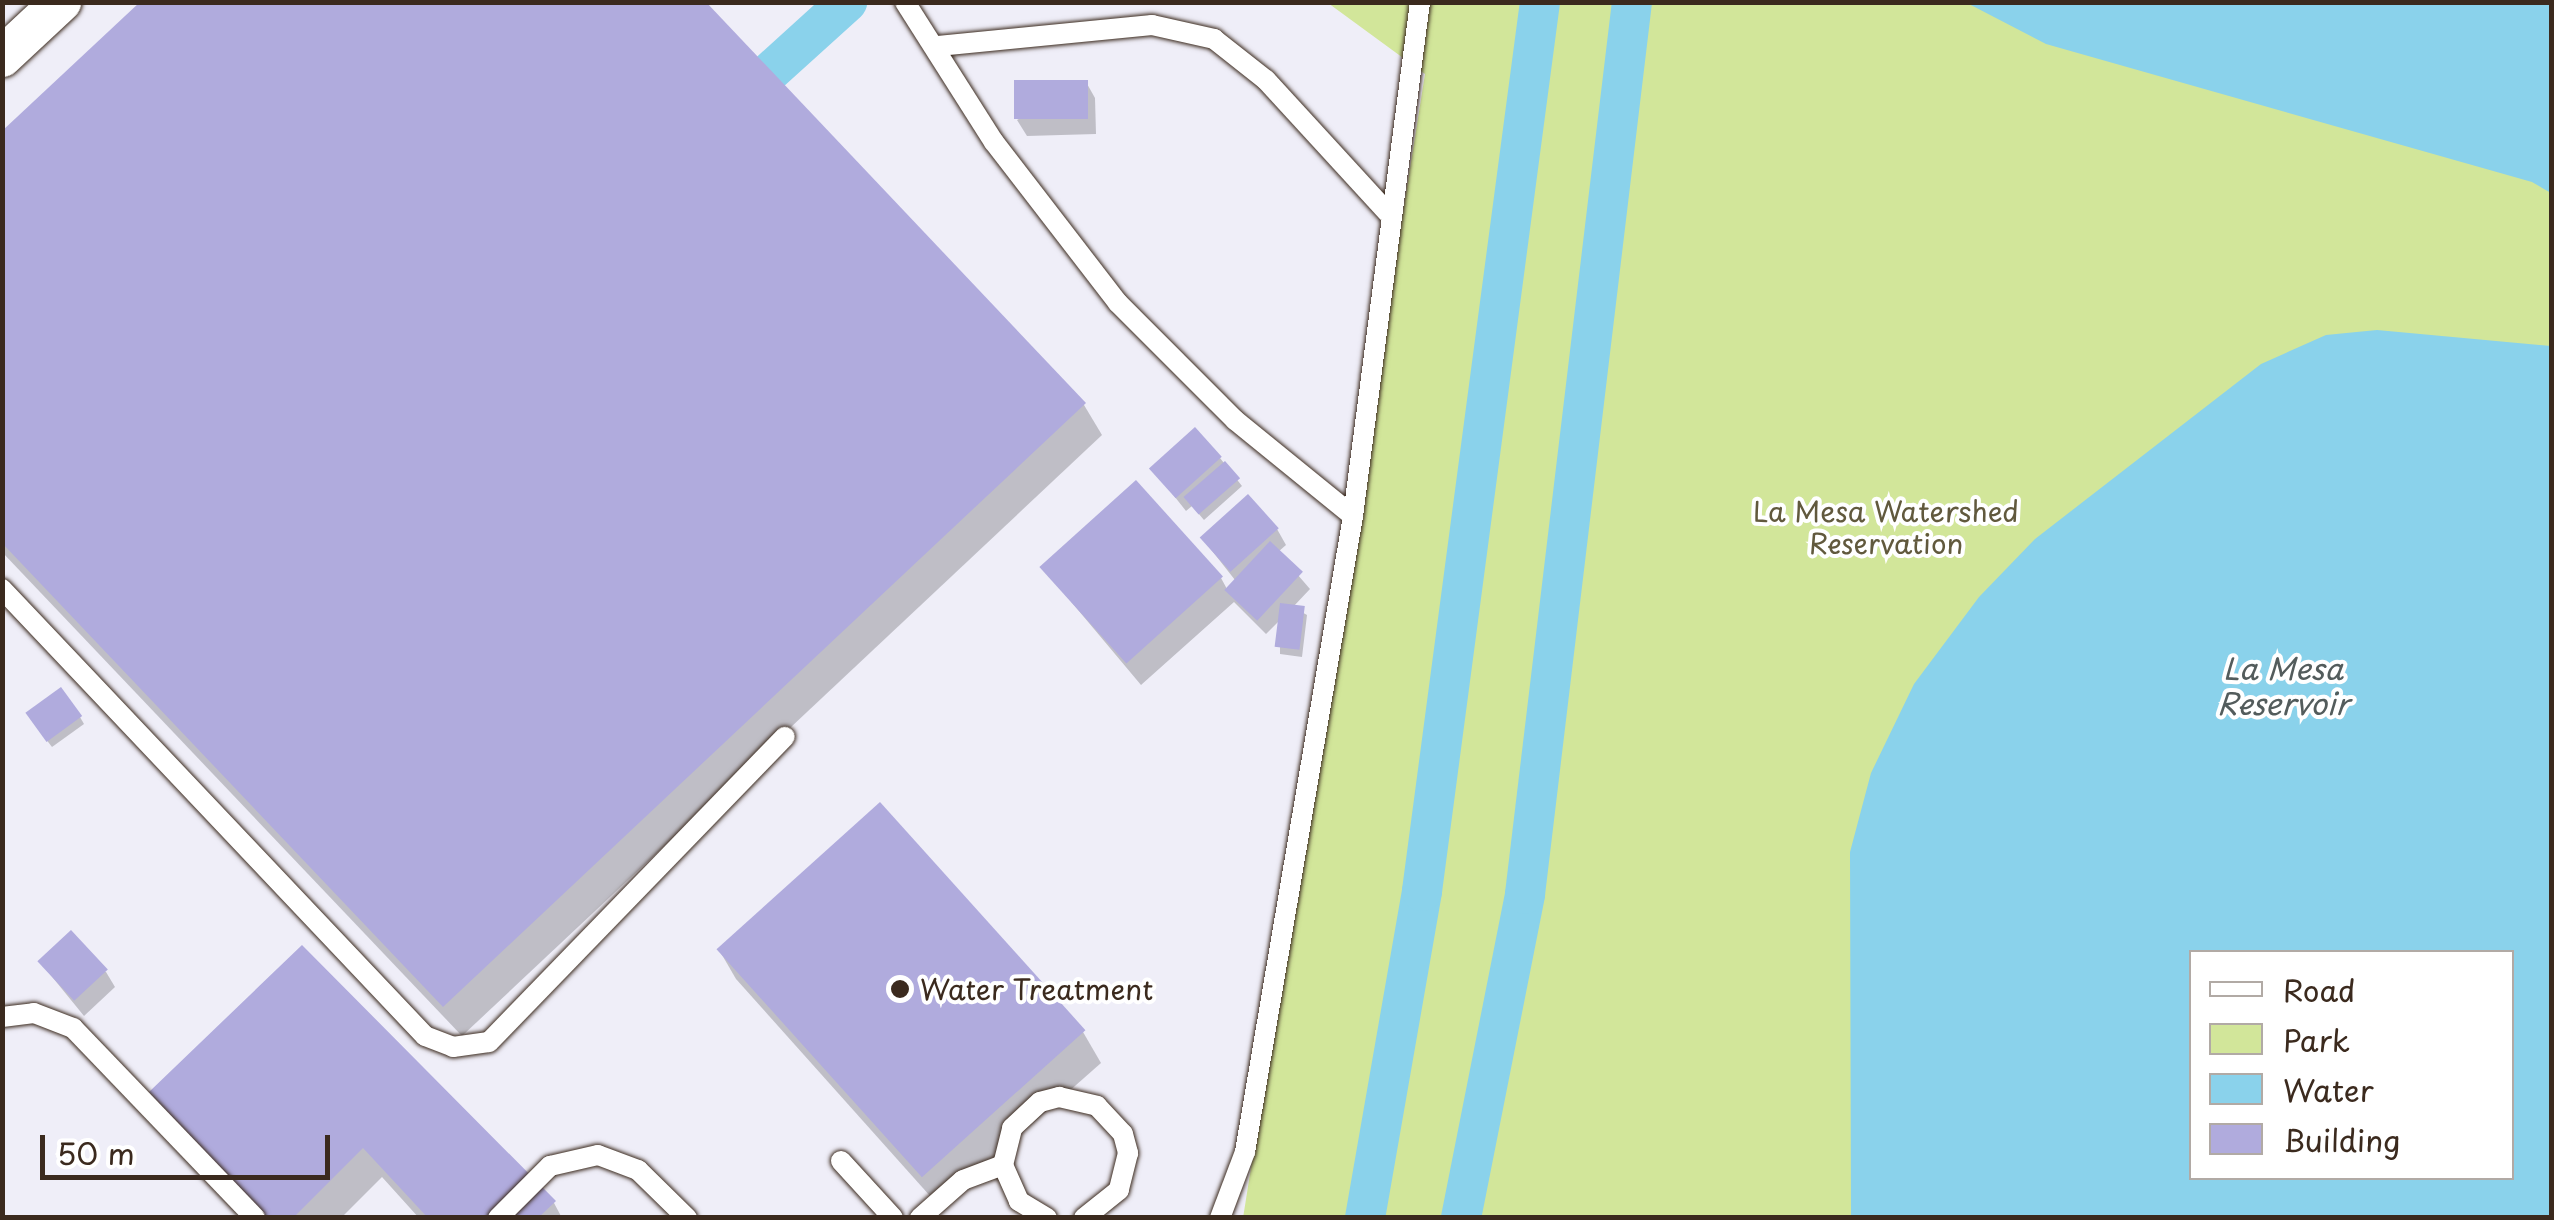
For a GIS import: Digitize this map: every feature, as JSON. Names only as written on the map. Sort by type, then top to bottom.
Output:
[{"type":"street","points":[[2,57],[61,2]]},
{"type":"lane","points":[[905,2],[938,46],[994,142],[1118,304],[1234,420],[1353,516]]},
{"type":"lane","points":[[1220,1218],[1245,1152],[1353,516],[1388,213],[1420,2]]},
{"type":"lane","points":[[938,46],[1152,26],[1214,40],[1266,80],[1388,213]]},
{"type":"lane","points":[[2,589],[425,1036],[453,1048],[489,1042],[785,738]]},
{"type":"lane","points":[[2,1017],[34,1013],[73,1028],[255,1218]]},
{"type":"lane","points":[[1046,1218],[1019,1201],[1002,1165],[1012,1128],[1040,1102],[1059,1097],[1097,1106],[1122,1134],[1128,1153],[1127,1172],[1113,1211],[1084,1218]]},
{"type":"lane","points":[[498,1218],[550,1166],[598,1156],[638,1170],[688,1218]]},
{"type":"lane","points":[[841,1160],[893,1218]]},
{"type":"lane","points":[[920,1218],[963,1180],[1002,1165]]},
{"type":"green space","name":"La Mesa Watershed Reservation","points":[[1328,3],[2551,3],[2551,1217],[1243,1218],[1425,74]]},
{"type":"water","points":[[1967,3],[2551,3],[2551,193],[2532,182],[2046,44]]},
{"type":"water","name":"La Mesa Reservoir","points":[[2377,330],[2551,346],[2551,1217],[1851,1217],[1850,852],[1871,773],[1914,684],[1979,597],[2035,539],[2261,364],[2326,335]]},
{"type":"building","points":[[140,2],[706,2],[1086,403],[443,1007],[2,543],[2,131]]},
{"type":"building","points":[[1014,80],[1088,80],[1088,119],[1014,119]]},
{"type":"building","points":[[1195,427],[1222,457],[1176,498],[1149,468]]},
{"type":"building","points":[[1225,461],[1240,478],[1199,514],[1183,497]]},
{"type":"building","points":[[1136,480],[1223,577],[1126,664],[1039,567]]},
{"type":"building","points":[[1248,494],[1279,528],[1230,572],[1200,537]]},
{"type":"building","points":[[1270,541],[1303,572],[1257,621],[1224,590]]},
{"type":"building","points":[[1280,603],[1305,606],[1299,650],[1275,647]]},
{"type":"building","points":[[61,687],[82,716],[47,742],[25,713]]},
{"type":"building","name":"Water Treatment","points":[[880,802],[1085,1030],[922,1177],[717,949]]},
{"type":"building","points":[[71,930],[108,969],[74,1001],[37,961]]},
{"type":"building","points":[[302,945],[556,1201],[538,1218],[428,1218],[363,1148],[293,1218],[267,1218],[149,1092]]},
{"type":"waterway","points":[[771,71],[847,2]]},
{"type":"waterway","points":[[1365,1218],[1422,891],[1540,2]]},
{"type":"waterway","points":[[1461,1218],[1525,894],[1632,2]]},
{"type":"place","name":"Water Treatment","points":[[900,989]]}]
